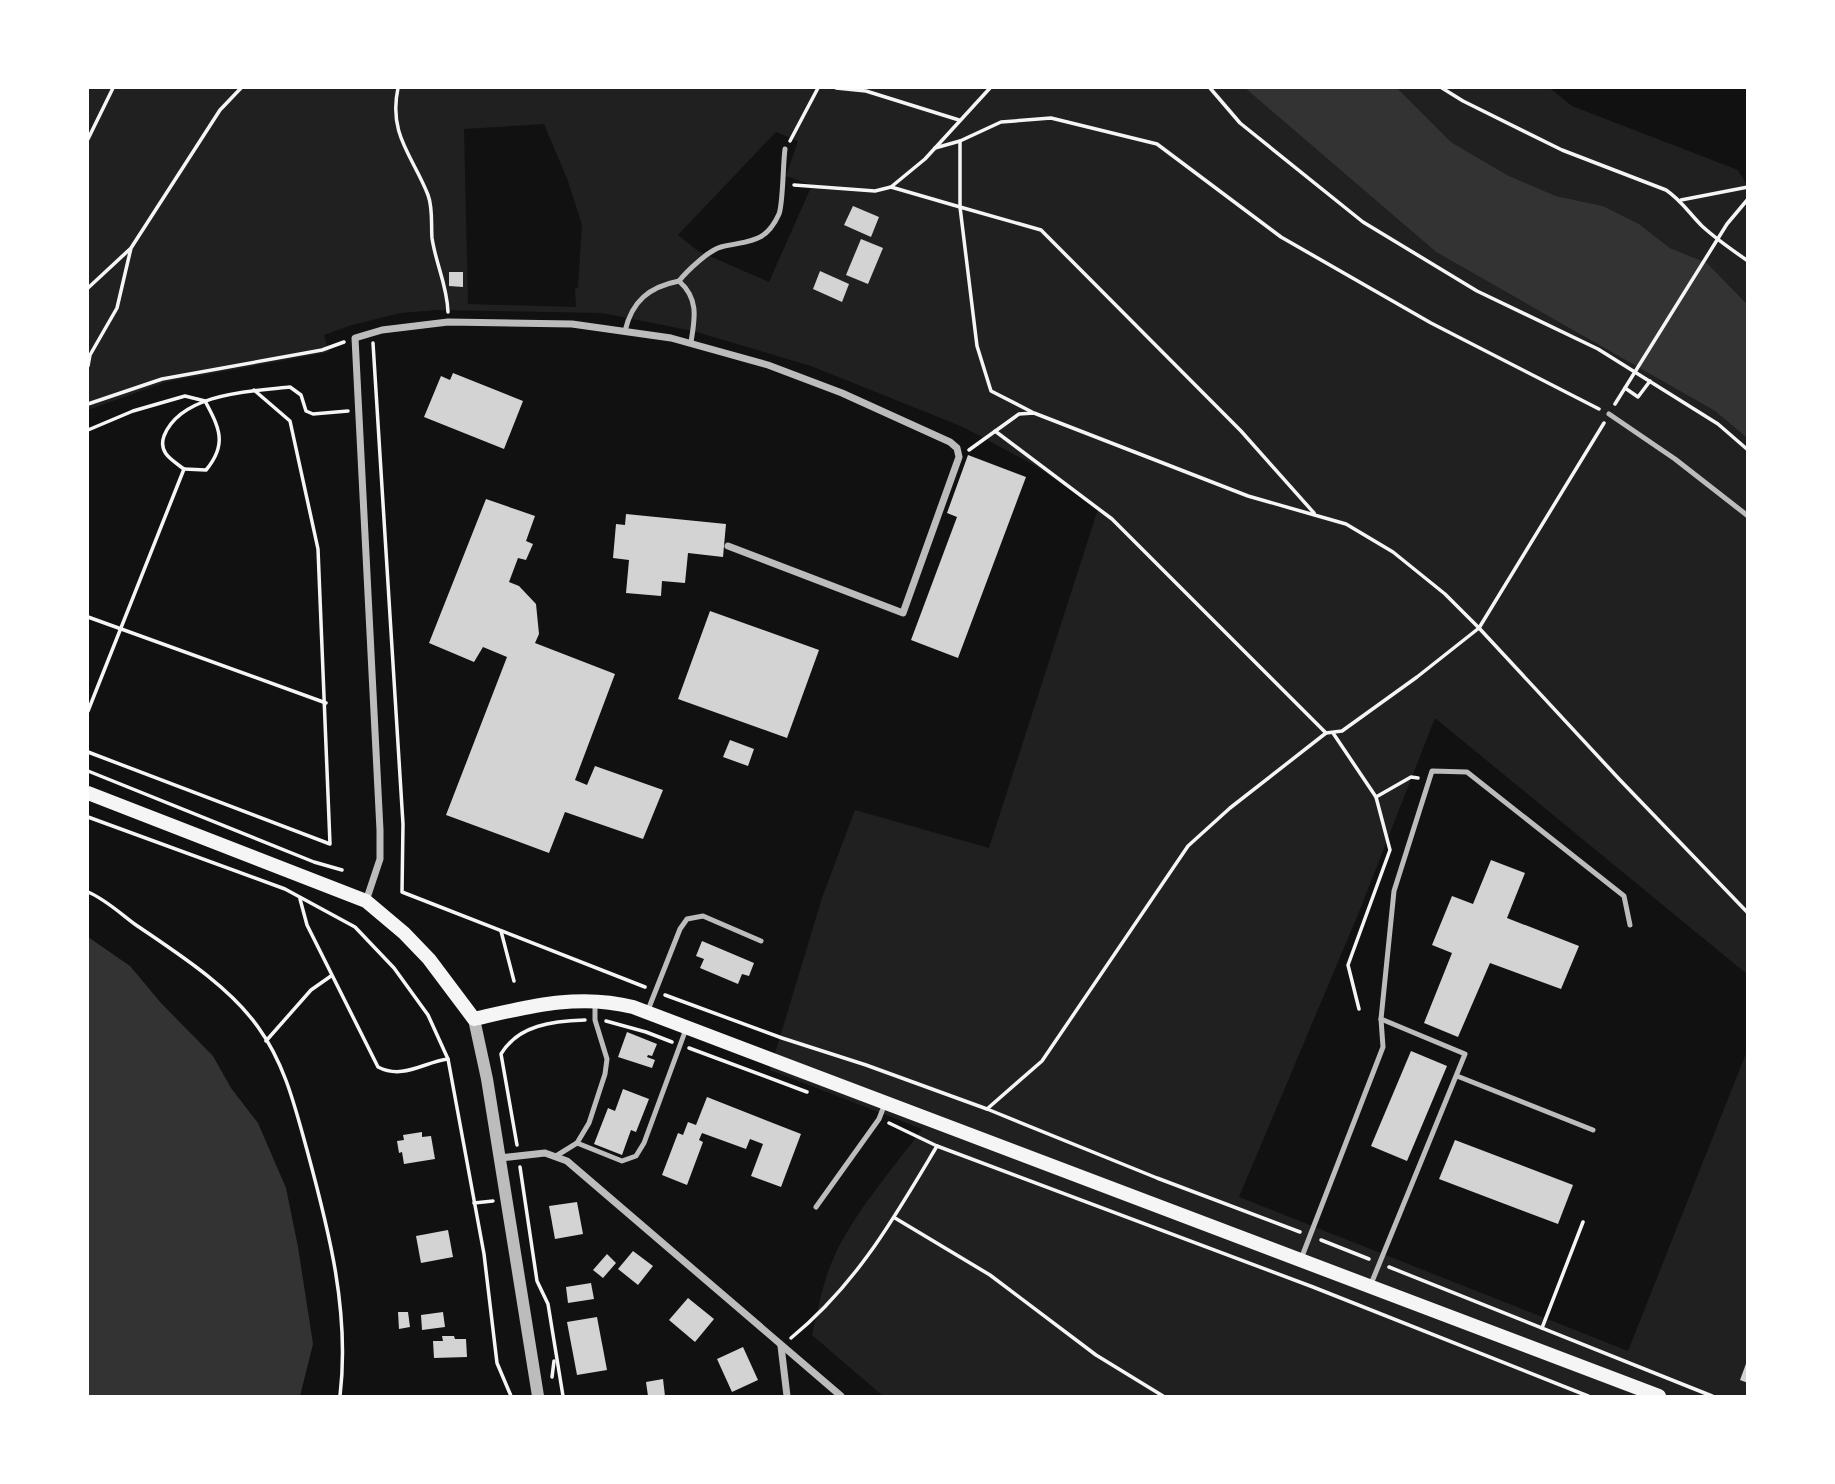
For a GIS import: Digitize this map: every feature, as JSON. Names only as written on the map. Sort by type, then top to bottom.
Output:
[{"type":"main road","points":[[88,793],[366,901],[404,933],[429,959],[474,1019],[556,1001],[595,1000],[626,1005],[1659,1396]]},
{"type":"street","points":[[366,901],[380,859],[380,830],[355,338],[382,330],[448,322],[572,324],[691,342],[768,365],[842,393],[950,442],[957,448],[959,457],[903,613],[728,546]]},
{"type":"street","points":[[474,1019],[487,1079],[538,1396]]},
{"type":"street","points":[[500,1158],[545,1153],[567,1161],[841,1396]]},
{"type":"street","points":[[781,1346],[787,1396]]},
{"type":"lane","points":[[625,331],[629,315],[640,300],[661,284],[679,281],[687,271],[719,247],[755,241],[769,229],[780,212],[785,149]]},
{"type":"lane","points":[[679,281],[689,289],[695,302],[691,342]]},
{"type":"lane","points":[[1609,414],[1675,459],[1748,516]]},
{"type":"lane","points":[[1300,1262],[1383,1046],[1381,1019],[1394,891],[1432,771],[1467,772],[1624,896],[1630,925]]},
{"type":"lane","points":[[647,1012],[680,929],[687,919],[702,916],[761,941]]},
{"type":"lane","points":[[556,1156],[577,1143],[589,1123],[605,1073],[607,1059],[595,1020],[595,1000]]},
{"type":"lane","points":[[1370,1287],[1465,1054],[1381,1019]]},
{"type":"lane","points":[[577,1143],[622,1161],[636,1156],[644,1143],[687,1028]]},
{"type":"lane","points":[[1457,1076],[1593,1130]]},
{"type":"lane","points":[[816,1207],[879,1119],[886,1102]]},
{"type":"path","points":[[88,139],[113,88]]},
{"type":"path","points":[[88,288],[131,248],[220,110],[241,88]]},
{"type":"path","points":[[398,88],[396,120],[405,150],[429,197],[433,240],[447,292],[448,322]]},
{"type":"path","points":[[785,149],[818,88]]},
{"type":"path","points":[[836,88],[866,91],[960,120]]},
{"type":"path","points":[[782,184],[874,191],[891,187],[935,148],[990,88]]},
{"type":"path","points":[[1210,88],[1240,123],[1363,222],[1477,291],[1598,349],[1718,424],[1748,450]]},
{"type":"path","points":[[1442,88],[1562,150],[1666,190],[1681,200],[1701,225],[1718,240],[1748,261]]},
{"type":"path","points":[[935,148],[960,141],[1001,122],[1051,118],[1157,144],[1281,237],[1431,323],[1609,414]]},
{"type":"path","points":[[960,141],[960,206],[977,346],[991,391],[1034,413],[1248,496],[1346,524],[1393,552],[1445,594],[1479,628],[1748,913]]},
{"type":"path","points":[[891,187],[1041,230],[1241,430],[1314,513]]},
{"type":"path","points":[[1681,200],[1748,187]]},
{"type":"path","points":[[987,1110],[1042,1061],[1188,846],[1230,808],[1326,733],[1342,731],[1479,628],[1625,388],[1738,208],[1748,199]]},
{"type":"path","points":[[88,366],[90,355],[117,308],[131,248]]},
{"type":"path","points":[[372,334],[403,824],[402,892],[782,1038],[866,1065],[987,1110],[1712,1396]]},
{"type":"path","points":[[88,404],[162,379],[322,350],[355,338]]},
{"type":"path","points":[[1625,388],[1638,397],[1650,381]]},
{"type":"path","points":[[88,430],[133,411],[185,396],[205,401],[218,425],[220,440],[215,459],[206,470],[184,469],[167,457],[162,443],[168,427],[181,415],[205,401],[233,393],[290,387],[301,395],[306,411],[313,414],[349,411]]},
{"type":"path","points":[[88,752],[330,844],[318,549],[290,421],[254,390]]},
{"type":"path","points":[[959,457],[1019,414],[1034,413]]},
{"type":"path","points":[[995,431],[1112,519],[1326,733]]},
{"type":"path","points":[[88,711],[184,469]]},
{"type":"path","points":[[88,617],[326,703]]},
{"type":"path","points":[[1333,733],[1376,797],[1390,850],[1348,965],[1359,1009]]},
{"type":"path","points":[[88,771],[314,862],[342,870]]},
{"type":"path","points":[[1376,797],[1412,777],[1430,779]]},
{"type":"path","points":[[88,817],[285,889],[339,917],[355,927],[377,949],[428,1014],[448,1059],[484,1254],[497,1363],[511,1396]]},
{"type":"path","points":[[314,862],[299,898],[307,925],[378,1067],[386,1071],[401,1072],[448,1059]]},
{"type":"path","points":[[88,892],[200,970],[258,1027],[277,1057],[290,1090],[330,1234],[340,1300],[340,1396]]},
{"type":"path","points":[[501,931],[514,981]]},
{"type":"path","points":[[266,1041],[311,990],[331,976]]},
{"type":"path","points":[[563,1396],[548,1304],[537,1281],[501,1054],[508,1042],[528,1030],[550,1023],[595,1020],[614,1022],[817,1096]]},
{"type":"path","points":[[879,1119],[937,1146],[1313,1287],[1588,1396]]},
{"type":"path","points":[[781,1346],[847,1285],[895,1218],[937,1146]]},
{"type":"path","points":[[895,1218],[990,1275],[1096,1355],[1163,1396]]},
{"type":"path","points":[[1542,1328],[1583,1222]]},
{"type":"path","points":[[551,1379],[555,1357]]},
{"type":"shaded area","points":[[88,88],[1245,88],[1436,252],[1715,411],[1747,438],[1748,975],[1435,718],[1359,912],[1239,1197],[1628,1351],[1747,1051],[1747,1396],[883,1396],[812,1335],[827,1276],[842,1240],[863,1207],[922,1129],[770,1070],[822,898],[855,810],[989,848],[1098,509],[1036,466],[963,427],[811,366],[693,331],[602,313],[438,310],[400,313],[324,335],[329,352],[166,382],[88,410]],"holes":[[[544,124],[568,181],[582,225],[578,288],[575,289],[576,307],[468,304],[464,129]],[[776,132],[798,141],[786,176],[812,185],[769,282],[698,251],[678,235]]]},
{"type":"shaded area","points":[[1245,88],[1397,88],[1451,142],[1507,175],[1556,196],[1603,206],[1639,224],[1670,248],[1707,263],[1747,304],[1747,438],[1715,411],[1436,252]]},
{"type":"shaded area","points":[[1397,88],[1550,88],[1572,106],[1738,170],[1747,185],[1747,304],[1707,263],[1670,248],[1639,224],[1603,206],[1556,196],[1507,175],[1451,142]]},
{"type":"shaded area","points":[[88,937],[130,966],[161,1003],[213,1056],[231,1088],[258,1123],[286,1188],[313,1344],[300,1396],[88,1396]]},
{"type":"building","points":[[853,206],[879,217],[871,237],[844,225]]},
{"type":"building","points":[[861,239],[883,248],[868,284],[846,275]]},
{"type":"building","points":[[820,271],[849,284],[842,302],[813,289]]},
{"type":"building","points":[[449,272],[463,272],[463,287],[449,286]]},
{"type":"building","points":[[453,373],[523,401],[504,449],[424,417],[441,376],[450,380]]},
{"type":"building","points":[[968,455],[1026,477],[958,658],[911,640],[957,517],[947,513]]},
{"type":"building","points":[[486,499],[535,516],[526,541],[533,544],[526,560],[518,558],[509,582],[519,586],[536,604],[539,634],[535,643],[615,674],[575,780],[587,785],[595,766],[663,790],[643,839],[565,812],[549,853],[446,815],[507,657],[483,647],[474,662],[429,643]]},
{"type":"building","points":[[626,514],[726,524],[723,557],[688,553],[685,583],[662,581],[661,596],[626,593],[629,560],[613,558],[616,524],[625,525]]},
{"type":"building","points":[[710,611],[819,650],[787,738],[678,699]]},
{"type":"building","points":[[730,740],[754,749],[748,766],[723,757]]},
{"type":"building","points":[[1491,860],[1525,873],[1507,918],[1579,946],[1561,989],[1490,963],[1458,1037],[1424,1023],[1452,953],[1432,945],[1452,896],[1473,904]]},
{"type":"building","points":[[702,941],[754,963],[749,976],[742,974],[738,984],[700,968],[704,959],[696,956]]},
{"type":"building","points":[[627,1032],[657,1044],[652,1056],[647,1057],[655,1060],[652,1068],[618,1057]]},
{"type":"building","points":[[1411,1051],[1447,1066],[1407,1161],[1371,1146]]},
{"type":"building","points":[[623,1089],[649,1099],[636,1132],[631,1130],[622,1155],[594,1144],[608,1108],[615,1111]]},
{"type":"building","points":[[707,1097],[801,1134],[781,1187],[751,1176],[763,1144],[750,1139],[746,1149],[702,1133],[699,1140],[703,1142],[687,1185],[662,1175],[678,1133],[683,1135],[688,1122],[696,1125]]},
{"type":"building","points":[[422,1132],[422,1137],[431,1136],[435,1159],[404,1164],[397,1141],[404,1140],[403,1135]]},
{"type":"building","points":[[1455,1140],[1573,1185],[1558,1224],[1439,1179]]},
{"type":"building","points":[[577,1202],[583,1234],[555,1239],[549,1206]]},
{"type":"building","points":[[448,1230],[453,1257],[421,1263],[416,1236]]},
{"type":"building","points":[[633,1251],[653,1266],[638,1285],[618,1269]]},
{"type":"building","points":[[607,1254],[616,1263],[603,1278],[593,1270]]},
{"type":"building","points":[[591,1283],[594,1299],[568,1303],[566,1287]]},
{"type":"building","points":[[688,1298],[714,1319],[695,1342],[669,1320]]},
{"type":"building","points":[[398,1312],[408,1312],[410,1327],[399,1329]]},
{"type":"building","points":[[443,1312],[445,1327],[422,1330],[421,1315]]},
{"type":"building","points":[[597,1317],[607,1370],[577,1375],[567,1322]]},
{"type":"building","points":[[442,1336],[466,1339],[467,1357],[434,1358],[433,1341],[443,1341]]},
{"type":"building","points":[[743,1347],[758,1380],[732,1392],[717,1359]]},
{"type":"building","points":[[1748,1361],[1748,1383],[1740,1380]]},
{"type":"building","points":[[663,1379],[665,1396],[648,1396],[646,1382]]}]
